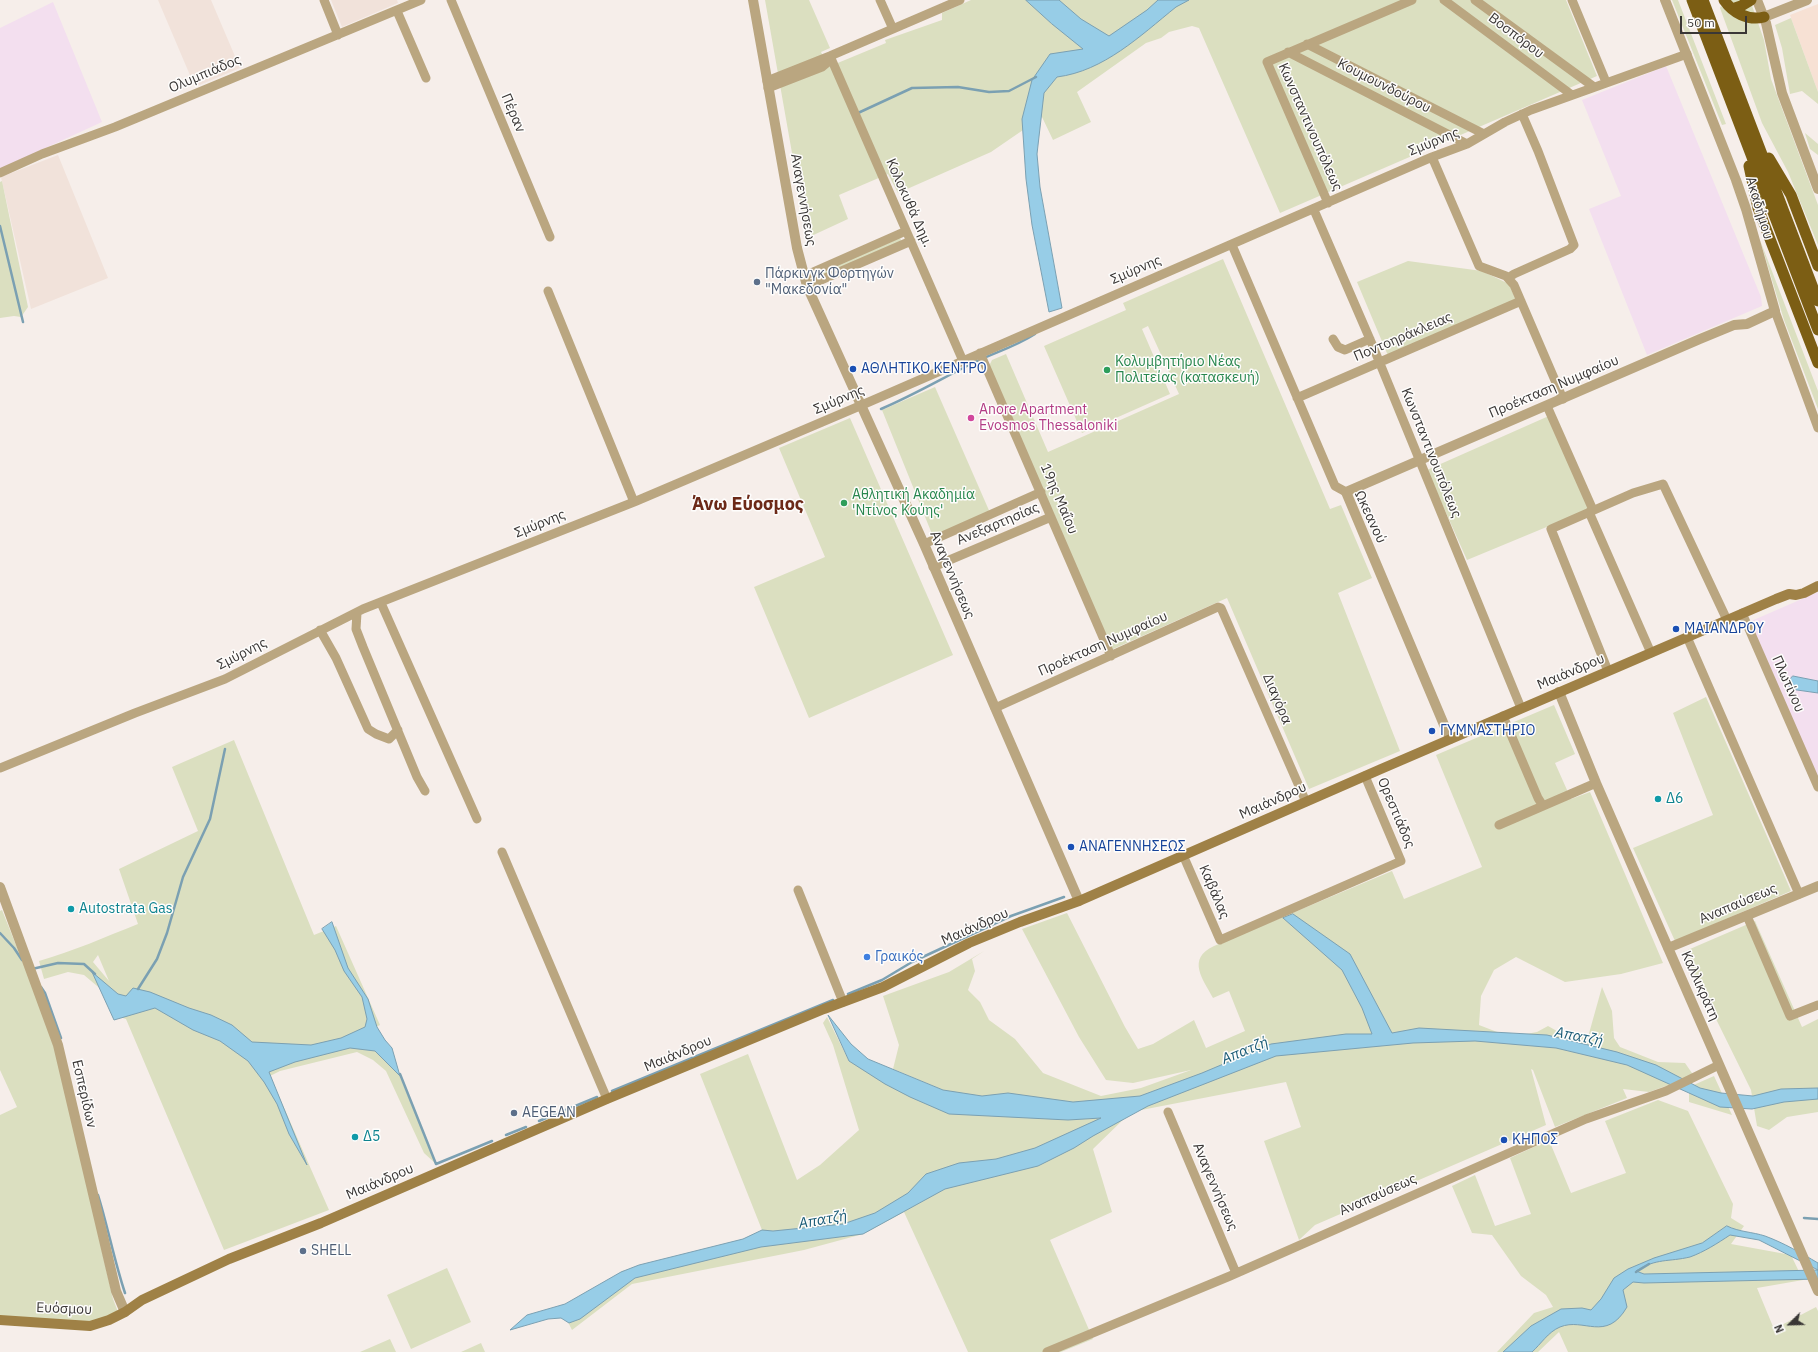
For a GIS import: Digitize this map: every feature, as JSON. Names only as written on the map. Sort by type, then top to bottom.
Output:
[{"type":"highway","points":[[1692,0],[1818,301]]},
{"type":"highway","points":[[1703,0],[1818,330]]},
{"type":"highway","points":[[1724,0],[1732,9],[1749,18],[1764,17]]},
{"type":"highway","points":[[1732,9],[1741,6],[1750,0]]},
{"type":"highway","points":[[1749,135],[1791,195],[1818,266]]},
{"type":"highway","points":[[1749,135],[1758,208],[1818,363]]},
{"type":"main road","name":"Μαιάνδρου","points":[[125,1312],[142,1300],[229,1259],[321,1223],[607,1099],[843,1002],[883,988],[969,943],[1020,922],[1079,901],[1521,708],[1727,620],[1785,596],[1796,595],[1818,586]]},
{"type":"main road","name":"Ευόσμου","points":[[0,1320],[90,1326],[109,1320],[125,1312]]},
{"type":"street","points":[[324,0],[338,34]]},
{"type":"street","name":"Ολυμπιάδος","points":[[0,173],[421,0]]},
{"type":"street","name":"Πέραν","points":[[451,0],[550,237]]},
{"type":"street","name":"Αναγεννήσεως","points":[[753,0],[797,248],[805,281],[924,544],[1079,901]]},
{"type":"street","points":[[880,0],[893,29]]},
{"type":"street","points":[[768,85],[822,67],[828,62],[830,56],[960,0]]},
{"type":"street","points":[[1288,52],[1412,0]]},
{"type":"street","name":"Βοσπόρου","points":[[1444,0],[1572,95]]},
{"type":"street","name":"Βοσπόρου","points":[[1475,0],[1594,87]]},
{"type":"street","points":[[1572,0],[1606,82]]},
{"type":"street","name":"Ακαδήμου","points":[[1665,0],[1746,209],[1775,311],[1818,428]]},
{"type":"street","points":[[1757,0],[1764,17],[1782,92],[1818,189]]},
{"type":"street","points":[[1764,17],[1807,0]]},
{"type":"street","points":[[397,11],[426,78]]},
{"type":"street","name":"Κουμουνδούρου","points":[[1307,44],[1484,134]]},
{"type":"street","name":"Κουμουνδούρου","points":[[1288,52],[1466,144]]},
{"type":"street","name":"Κωνσταντινουπόλεως","points":[[1288,52],[1267,62],[1328,203]]},
{"type":"street","name":"Σμύρνης","points":[[0,768],[135,713],[225,679],[320,630],[357,613],[634,502],[862,405],[1232,244],[1314,210],[1432,157],[1466,144],[1522,114],[1606,82],[1687,54]]},
{"type":"street","name":"Κολοκυθά Δημ.","points":[[830,56],[963,361]]},
{"type":"street","points":[[1508,278],[1570,249],[1574,245],[1541,158],[1522,114]]},
{"type":"street","points":[[1432,157],[1479,266],[1508,278],[1513,283],[1563,399]]},
{"type":"street","name":"Κωνσταντινουπόλεως","points":[[1314,210],[1370,339],[1378,362],[1521,708]]},
{"type":"street","points":[[805,281],[906,231]]},
{"type":"street","points":[[805,281],[911,241]]},
{"type":"street","name":"Ωκεανού","points":[[1232,244],[1334,486],[1346,492],[1450,739]]},
{"type":"street","points":[[548,291],[634,502]]},
{"type":"street","name":"Ποντοηράκλειας","points":[[1297,398],[1521,301]]},
{"type":"street","name":"Προέκταση Νυμφαίου","points":[[1346,492],[1707,336],[1734,325],[1747,324],[1775,311]]},
{"type":"street","points":[[1333,339],[1338,347],[1345,350],[1370,339]]},
{"type":"street","name":"19ης Μαΐου","points":[[980,353],[1112,656]]},
{"type":"street","points":[[1547,406],[1651,653]]},
{"type":"street","points":[[1608,671],[1550,529],[1591,511],[1663,484],[1727,620]]},
{"type":"street","name":"Ανεξαρτησίας","points":[[924,544],[1041,492]]},
{"type":"street","name":"Ανεξαρτησίας","points":[[933,567],[1051,517]]},
{"type":"street","points":[[381,603],[477,818]]},
{"type":"street","name":"Προέκταση Νυμφαίου","points":[[995,708],[1218,607],[1221,608]]},
{"type":"street","name":"Διαγόρα","points":[[1221,608],[1306,802]]},
{"type":"street","points":[[357,613],[356,629],[425,791]]},
{"type":"street","name":"Πλωτίνου","points":[[1742,614],[1818,787]]},
{"type":"street","points":[[320,630],[336,658],[363,721],[368,729],[389,739],[398,730]]},
{"type":"street","points":[[1687,637],[1799,894]]},
{"type":"street","name":"Καλλικράτη","points":[[1559,692],[1596,783],[1816,1287]]},
{"type":"street","points":[[1503,716],[1538,798],[1543,806]]},
{"type":"street","name":"Ορεστιάδος","points":[[1220,940],[1401,861],[1365,776]]},
{"type":"street","points":[[1499,825],[1596,783]]},
{"type":"street","points":[[502,852],[607,1099]]},
{"type":"street","name":"Καβάλας","points":[[1183,855],[1220,940]]},
{"type":"street","name":"Αναπαύσεως","points":[[1668,948],[1818,886]]},
{"type":"street","name":"Εσπερίδων","points":[[0,887],[3,905],[55,1036],[116,1291],[125,1312]]},
{"type":"street","points":[[798,890],[843,1002]]},
{"type":"street","points":[[1747,916],[1790,1016],[1818,1005]]},
{"type":"street","name":"Αναπαύσεως","points":[[1047,1352],[1236,1273],[1586,1119],[1666,1092],[1719,1065]]},
{"type":"street","name":"Αναγεννήσεως","points":[[1168,1112],[1236,1273]]},
{"type":"shaded area","points":[[158,0],[211,0],[240,68],[195,87]]},
{"type":"shaded area","points":[[331,0],[397,0],[398,3],[342,27]]},
{"type":"shaded area","points":[[53,2],[102,122],[0,169],[0,28]]},
{"type":"shaded area","points":[[1818,4],[1818,92],[1790,15]]},
{"type":"shaded area","points":[[1666,66],[1761,297],[1762,306],[1647,355],[1589,209],[1621,196],[1582,100]]},
{"type":"shaded area","points":[[58,155],[108,278],[31,309],[1,177]]},
{"type":"shaded area","points":[[1818,592],[1818,779],[1749,622]]},
{"type":"green space","points":[[765,0],[809,0],[830,48],[821,52],[828,67],[886,43],[885,40],[942,20],[942,13],[971,0],[1566,0],[1597,76],[1280,213],[1199,28],[1192,26],[1169,32],[1161,38],[1146,43],[1077,92],[1091,122],[1053,140],[1042,117],[991,152],[898,193],[888,174],[839,195],[848,219],[807,238]]},
{"type":"green space","points":[[1672,0],[1678,0],[1726,124],[1722,125]]},
{"type":"green space","points":[[1729,0],[1750,0],[1764,40],[1771,79],[1818,205],[1818,245],[1788,172],[1762,123],[1720,8],[1721,6],[1733,16]]},
{"type":"green space","points":[[1791,18],[1818,92],[1818,104],[1802,91],[1790,94],[1782,48],[1775,25]]},
{"type":"green space","points":[[1805,133],[1818,144],[1818,155],[1810,149]]},
{"type":"green space","points":[[2,181],[28,307],[21,317],[14,316],[0,318],[0,182]]},
{"type":"green space","points":[[900,238],[902,242],[821,277],[819,273]]},
{"type":"green space","points":[[1760,240],[1818,391],[1818,409],[1784,320]]},
{"type":"green space","points":[[1223,259],[1330,509],[1341,505],[1372,578],[1338,593],[1400,751],[1309,789],[1227,598],[1111,650],[989,366],[992,360],[1006,354],[1048,452],[1179,394],[1148,326],[1142,329],[1170,394],[1082,433],[1044,346],[1126,310],[1123,303]]},
{"type":"green space","points":[[1408,261],[1482,271],[1509,284],[1517,303],[1389,358],[1357,282]]},
{"type":"green space","points":[[935,387],[991,515],[934,539],[882,410]]},
{"type":"green space","points":[[1551,415],[1590,509],[1467,560],[1427,470]]},
{"type":"green space","name":"Αθλητική Ακαδημία 'Ντίνος Κούης'","points":[[850,418],[953,655],[809,718],[754,587],[825,557],[779,448]]},
{"type":"green space","points":[[1706,697],[1791,891],[1675,941],[1633,848],[1713,815],[1673,713]]},
{"type":"green space","points":[[1554,705],[1575,754],[1555,763],[1571,799],[1590,792],[1663,963],[1621,974],[1565,982],[1516,957],[1494,970],[1481,996],[1479,1025],[1510,1037],[1537,1032],[1548,1026],[1564,1035],[1588,1037],[1602,987],[1612,1011],[1614,1038],[1620,1047],[1658,1062],[1685,1063],[1694,1076],[1649,1092],[1623,1089],[1627,1098],[1555,1127],[1533,1070],[1531,1069],[1546,1125],[1315,1225],[1299,1240],[1264,1141],[1301,1127],[1286,1082],[1131,1112],[1093,1149],[1112,1212],[1050,1240],[1093,1339],[1061,1352],[968,1352],[904,1212],[863,1234],[804,1250],[632,1284],[572,1330],[565,1316],[622,1271],[743,1239],[762,1230],[700,1074],[748,1054],[797,1180],[820,1165],[859,1130],[833,1045],[823,1023],[827,1017],[849,1061],[943,1090],[893,1069],[899,1045],[883,996],[949,972],[984,951],[972,959],[975,971],[968,990],[980,1002],[989,1020],[1015,1039],[1043,1073],[1101,1096],[1141,1088],[1191,1070],[1133,1083],[1106,1080],[1079,1037],[1022,929],[1067,913],[1125,1027],[1138,1049],[1153,1044],[1194,1020],[1206,1048],[1245,1031],[1229,991],[1213,998],[1205,984],[1199,970],[1199,963],[1201,957],[1206,951],[1214,946],[1392,871],[1404,899],[1482,867],[1436,755]]},
{"type":"green space","points":[[234,740],[314,935],[336,926],[380,1025],[365,1032],[386,1043],[436,1164],[424,1153],[386,1071],[373,1060],[357,1052],[280,1071],[270,1076],[329,1210],[224,1250],[126,1019],[113,1015],[103,991],[84,975],[68,972],[44,979],[39,961],[138,924],[119,869],[198,831],[172,767]],"holes":[[[98,955],[109,981],[93,962]]]},
{"type":"green space","points":[[2,910],[53,1038],[113,1299],[118,1312],[90,1326],[0,1320],[0,1115],[17,1107],[0,1070],[0,911]]},
{"type":"green space","points":[[1755,921],[1802,1027],[1818,1019],[1818,1112],[1787,1117],[1769,1130],[1757,1126],[1751,1090],[1683,952]]},
{"type":"green space","points":[[1714,1076],[1732,1115],[1689,1102],[1689,1087]]},
{"type":"green space","points":[[1658,1100],[1688,1111],[1733,1204],[1731,1218],[1744,1226],[1731,1244],[1791,1255],[1803,1280],[1757,1288],[1774,1329],[1816,1307],[1818,1311],[1818,1352],[1568,1352],[1559,1332],[1538,1352],[1497,1352],[1534,1313],[1553,1307],[1546,1295],[1521,1276],[1492,1235],[1472,1233],[1452,1186],[1475,1175],[1495,1226],[1531,1214],[1510,1158],[1549,1140],[1571,1193],[1626,1173],[1605,1121]]},
{"type":"green space","points":[[447,1268],[471,1322],[411,1349],[387,1295]]},
{"type":"green space","points":[[390,1339],[396,1352],[360,1352]]},
{"type":"green space","points":[[481,1343],[485,1352],[461,1352]]},
{"type":"water","points":[[1026,0],[1059,0],[1081,19],[1109,36],[1147,10],[1158,0],[1189,0],[1176,7],[1121,51],[1106,60],[1090,68],[1057,77],[1044,93],[1037,154],[1040,187],[1062,308],[1049,312],[1032,225],[1026,179],[1022,119],[1032,80],[1050,54],[1083,49],[1052,24]]},
{"type":"water","points":[[1793,676],[1818,681],[1818,693],[1790,689],[1788,682]]},
{"type":"water","points":[[1293,914],[1350,954],[1392,1033],[1419,1028],[1547,1035],[1617,1052],[1656,1065],[1700,1088],[1721,1093],[1753,1096],[1781,1089],[1818,1088],[1818,1099],[1784,1102],[1752,1109],[1720,1107],[1627,1065],[1556,1048],[1475,1041],[1413,1043],[1276,1056],[1148,1106],[1074,1148],[1038,1166],[945,1189],[863,1234],[761,1247],[635,1278],[580,1319],[569,1323],[561,1318],[548,1319],[510,1330],[527,1315],[565,1304],[621,1272],[639,1265],[743,1239],[762,1230],[773,1231],[843,1224],[875,1213],[908,1193],[926,1174],[959,1163],[996,1159],[1035,1148],[1101,1118],[1068,1120],[949,1114],[885,1084],[849,1061],[828,1015],[851,1044],[868,1059],[943,1090],[982,1096],[1008,1093],[1073,1102],[1140,1096],[1202,1073],[1271,1044],[1346,1034],[1372,1034],[1362,1008],[1342,970],[1283,918]]},
{"type":"water","points":[[332,922],[348,968],[368,999],[377,1027],[392,1048],[400,1076],[375,1051],[350,1048],[295,1062],[269,1072],[307,1165],[289,1134],[277,1104],[264,1082],[248,1061],[220,1041],[193,1030],[155,1008],[114,1020],[92,972],[118,994],[126,996],[133,988],[150,992],[189,1008],[211,1015],[232,1025],[252,1042],[311,1045],[341,1038],[365,1027],[367,1019],[362,997],[344,971],[335,950],[322,929]]},
{"type":"water","points":[[1727,1226],[1736,1230],[1772,1239],[1812,1259],[1818,1263],[1818,1270],[1818,1279],[1633,1282],[1623,1290],[1627,1307],[1619,1318],[1611,1324],[1603,1327],[1569,1325],[1560,1327],[1548,1335],[1532,1352],[1503,1352],[1531,1326],[1561,1309],[1582,1308],[1591,1310],[1601,1299],[1614,1278],[1628,1269],[1654,1258],[1702,1243]],"holes":[[[1730,1235],[1759,1240],[1818,1270],[1644,1274],[1636,1271],[1656,1262],[1690,1257],[1706,1250]]]},
{"type":"waterway","points":[[858,113],[912,88],[958,87],[989,92],[1009,91],[1036,77]]},
{"type":"waterway","points":[[0,226],[23,322]]},
{"type":"waterway","points":[[881,409],[971,364],[1020,343],[1035,334]]},
{"type":"waterway","points":[[138,989],[157,959],[167,933],[183,877],[210,819],[225,749]]},
{"type":"waterway","points":[[848,994],[882,980],[912,962],[1011,916],[1064,897]]},
{"type":"waterway","points":[[0,933],[14,948],[22,960]]},
{"type":"waterway","points":[[32,969],[58,963],[84,964],[95,974]]},
{"type":"waterway","points":[[41,987],[45,993],[61,1038]]},
{"type":"waterway","points":[[612,1091],[833,1000]]},
{"type":"waterway","points":[[400,1074],[436,1164],[492,1141]]},
{"type":"waterway","points":[[539,1121],[597,1097]]},
{"type":"waterway","points":[[506,1135],[526,1127]]},
{"type":"waterway","points":[[98,1195],[125,1293]]},
{"type":"waterway","name":"Απατζή","points":[[1804,1218],[1818,1219]]},
{"type":"waterway","name":"Απατζή","points":[[1636,1272],[1649,1264]]},
{"type":"place","name":"Πάρκινγκ Φορτηγών \"Μακεδονία\"","points":[[757,282]]},
{"type":"place","name":"ΑΘΛΗΤΙΚΟ ΚΕΝΤΡΟ","points":[[853,369]]},
{"type":"place","name":"Κολυμβητήριο Νέας Πολιτείας (κατασκευή)","points":[[1107,370]]},
{"type":"place","name":"Anore Apartment Evosmos Thessaloniki","points":[[971,418]]},
{"type":"place","name":"Αθλητική Ακαδημία 'Ντίνος Κούης'","points":[[844,503]]},
{"type":"place","name":"ΜΑΙΑΝΔΡΟΥ","points":[[1676,629]]},
{"type":"place","name":"ΓΥΜΝΑΣΤΗΡΙΟ","points":[[1432,731]]},
{"type":"place","name":"Δ6","points":[[1658,799]]},
{"type":"place","name":"ΑΝΑΓΕΝΝΗΣΕΩΣ","points":[[1071,847]]},
{"type":"place","name":"Autostrata Gas","points":[[71,909]]},
{"type":"place","name":"Γραικός","points":[[867,957]]},
{"type":"place","name":"AEGEAN","points":[[514,1113]]},
{"type":"place","name":"Δ5","points":[[355,1137]]},
{"type":"place","name":"ΚΗΠΟΣ","points":[[1504,1140]]},
{"type":"place","name":"SHELL","points":[[303,1251]]},
{"type":"district","name":"Άνω Εύοσμος","points":[[748,505]]}]
